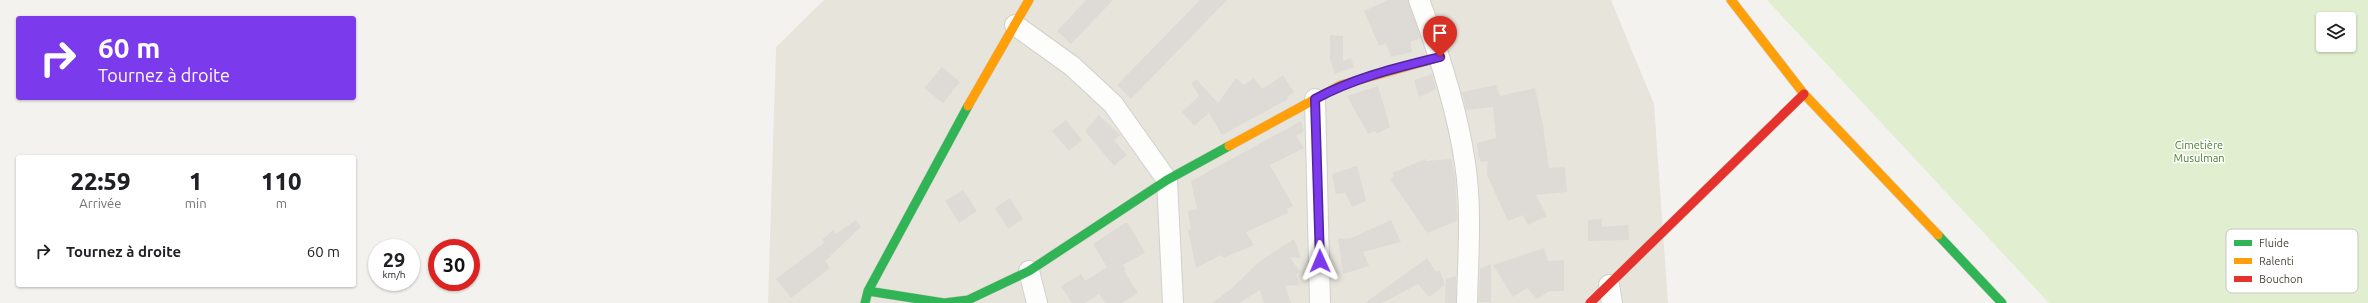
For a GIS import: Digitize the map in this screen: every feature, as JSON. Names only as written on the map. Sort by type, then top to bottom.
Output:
[{"type":"street","points":[[865,303],[868,291],[953,133],[1028,0]]},
{"type":"street","points":[[1419,0],[1440,57],[1465,164],[1468,223],[1467,303]]},
{"type":"street","points":[[1731,0],[1804,94],[2002,303]]},
{"type":"street","points":[[1015,25],[1072,66],[1113,104],[1167,180],[1173,303]]},
{"type":"street","points":[[868,291],[944,303],[968,300],[1029,271],[1167,180],[1340,85],[1360,78],[1440,57]]},
{"type":"street","points":[[1590,303],[1611,294],[1804,94]]},
{"type":"street","points":[[1315,99],[1320,303]]},
{"type":"street","points":[[1029,271],[1037,303]]},
{"type":"shaded area","points":[[824,0],[1611,0],[1654,104],[1668,303],[768,303],[776,47]]},
{"type":"green space","name":"Cimetière Musulman","points":[[1767,0],[2368,0],[2368,303],[2049,303]]},
{"type":"building","points":[[1086,0],[1113,0],[1071,44],[1057,31]]},
{"type":"building","points":[[1200,0],[1227,0],[1131,99],[1117,85]]},
{"type":"building","points":[[1388,0],[1408,0],[1421,38],[1410,42],[1412,52],[1391,57],[1386,43],[1379,46],[1364,11]]},
{"type":"building","points":[[1330,35],[1343,36],[1343,61],[1351,58],[1354,67],[1335,74],[1330,60]]},
{"type":"building","points":[[942,67],[960,82],[943,103],[924,88]]},
{"type":"building","points":[[1432,74],[1436,89],[1419,97],[1414,80]]},
{"type":"building","points":[[1283,75],[1294,92],[1287,97],[1288,99],[1222,135],[1209,113],[1194,126],[1182,112],[1199,96],[1191,83],[1196,79],[1218,103],[1236,78],[1244,85],[1254,78],[1262,89]]},
{"type":"building","points":[[1496,85],[1500,96],[1535,88],[1543,125],[1549,168],[1565,167],[1567,192],[1536,195],[1547,216],[1528,225],[1523,215],[1508,221],[1487,175],[1488,161],[1481,162],[1478,156],[1477,143],[1496,138],[1493,107],[1466,110],[1462,92]]},
{"type":"building","points":[[1378,86],[1390,127],[1377,134],[1375,131],[1368,134],[1347,96]]},
{"type":"building","points":[[1099,115],[1120,135],[1114,140],[1127,155],[1114,166],[1085,131]]},
{"type":"building","points":[[1066,120],[1082,140],[1069,151],[1052,131]]},
{"type":"building","points":[[1301,121],[1304,131],[1296,136],[1304,148],[1270,165],[1293,206],[1287,209],[1288,213],[1246,232],[1254,245],[1223,258],[1221,255],[1196,268],[1188,230],[1191,229],[1188,211],[1197,209],[1191,181]]},
{"type":"building","points":[[1425,159],[1426,161],[1451,159],[1455,176],[1457,216],[1457,221],[1427,233],[1390,179],[1394,176],[1392,173]]},
{"type":"building","points":[[1357,166],[1366,201],[1352,207],[1345,193],[1336,194],[1332,174]]},
{"type":"building","points":[[963,190],[977,211],[959,223],[945,201]]},
{"type":"building","points":[[1010,198],[1023,219],[1008,229],[995,208]]},
{"type":"building","points":[[1602,219],[1602,227],[1628,225],[1629,240],[1588,241],[1588,220]]},
{"type":"building","points":[[856,220],[861,227],[825,261],[830,268],[791,298],[776,279],[825,242],[822,240],[833,230],[836,234]]},
{"type":"building","points":[[1391,220],[1401,242],[1363,252],[1369,266],[1343,274],[1338,239],[1351,238]]},
{"type":"building","points":[[1125,223],[1128,223],[1145,253],[1123,265],[1126,270],[1124,271],[1138,293],[1122,303],[1105,303],[1099,294],[1085,303],[1072,303],[1061,286],[1081,274],[1085,281],[1107,267],[1093,244]]},
{"type":"building","points":[[1294,239],[1301,258],[1290,257],[1300,272],[1296,274],[1299,285],[1285,286],[1291,303],[1264,303],[1260,290],[1239,303],[1212,303],[1231,289],[1260,261]]},
{"type":"building","points":[[1544,248],[1548,261],[1564,260],[1564,291],[1550,291],[1537,299],[1527,288],[1513,297],[1493,265]]},
{"type":"building","points":[[1427,258],[1436,272],[1440,271],[1445,285],[1429,297],[1418,284],[1382,303],[1365,303]]},
{"type":"building","points":[[1491,264],[1491,302],[1479,302],[1480,269]]},
{"type":"building","points":[[1456,276],[1456,303],[1445,303],[1446,279]]},
{"type":"traffic: fast","points":[[865,303],[868,291],[968,106]]},
{"type":"traffic: fast","points":[[868,291],[944,303],[968,300],[1029,271],[1167,180],[1229,146]]},
{"type":"traffic: fast","points":[[1938,235],[2002,303]]},
{"type":"traffic: slow","points":[[968,106],[1029,0]]},
{"type":"traffic: slow","points":[[1731,0],[1804,94],[1938,235]]},
{"type":"traffic: slow","points":[[1229,146],[1341,85],[1441,57]]},
{"type":"traffic: jam","points":[[1590,303],[1804,94]]},
{"type":"route","points":[[1320,261],[1315,99],[1340,85],[1360,78],[1440,57]]}]
